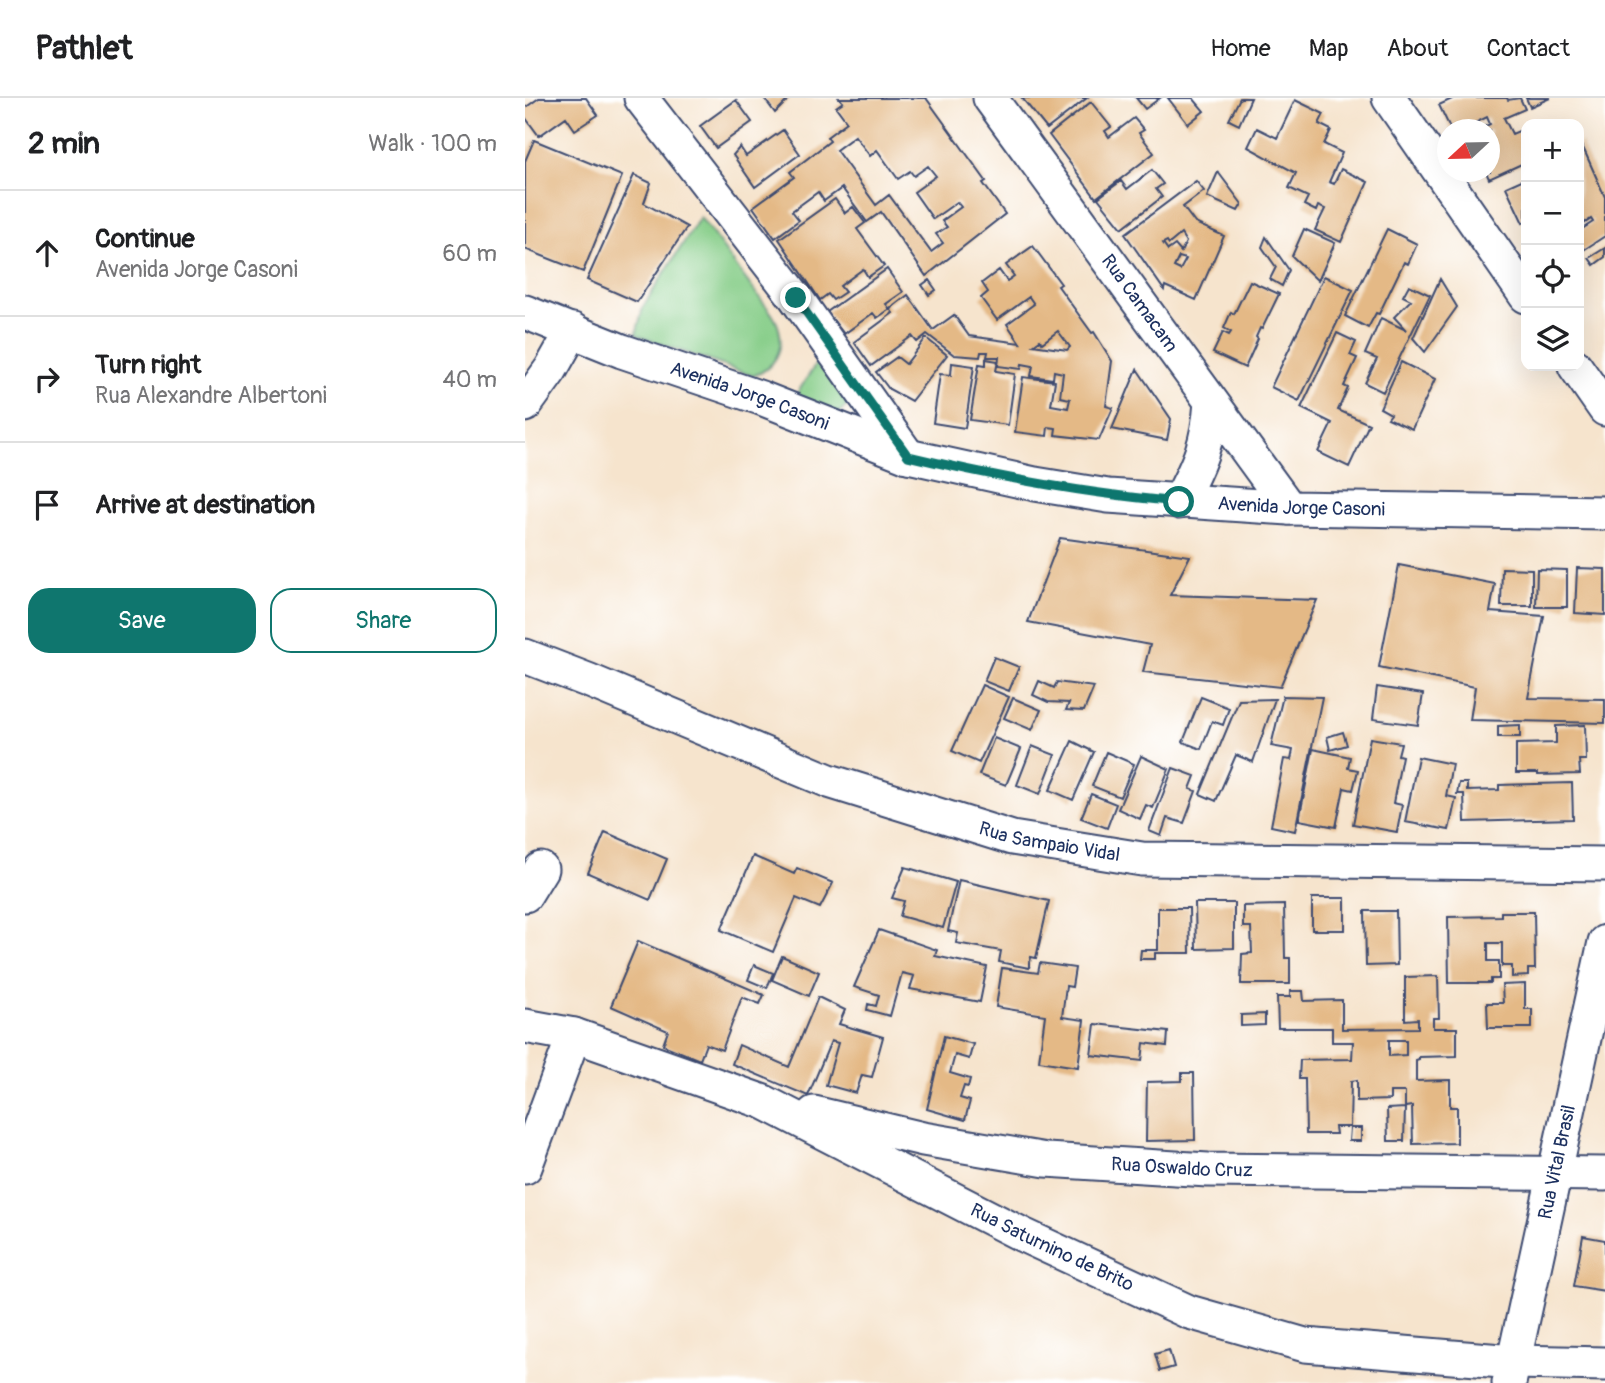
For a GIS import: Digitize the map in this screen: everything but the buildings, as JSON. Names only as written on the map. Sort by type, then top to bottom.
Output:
[{"type":"street","points":[[641,98],[796,298],[908,456]]},
{"type":"street","name":"Rua Camacam","points":[[990,98],[1289,508]]},
{"type":"street","points":[[1389,98],[1521,289]]},
{"type":"street","name":"Avenida Jorge Casoni","points":[[525,312],[622,351],[761,398],[908,456],[1000,477],[1108,496],[1179,502],[1289,508],[1601,510]]},
{"type":"street","points":[[525,405],[551,369],[573,330]]},
{"type":"street","points":[[1179,502],[1203,454],[1209,432],[1211,402]]},
{"type":"street","name":"Rua Sampaio Vidal","points":[[525,656],[829,781],[1012,838],[1142,859],[1605,864]]},
{"type":"street","name":"Rua Vital Brasil","points":[[1511,1373],[1605,942]]},
{"type":"street","name":"Rua Saturnino de Brito","points":[[525,1026],[574,1035],[764,1102],[1023,1235],[1189,1312],[1305,1345],[1511,1373],[1605,1364]]},
{"type":"street","points":[[525,1167],[574,1035]]},
{"type":"street","name":"Rua Oswaldo Cruz","points":[[764,1102],[923,1139],[1046,1160],[1208,1170],[1605,1174]]},
{"type":"green space","points":[[700,217],[777,324],[779,352],[772,364],[753,376],[636,335],[643,307]]},
{"type":"green space","points":[[821,356],[850,397],[845,408],[835,413],[796,395]]},
{"type":"route","points":[[796,298],[908,456],[964,470],[1108,496],[1179,502]]}]
